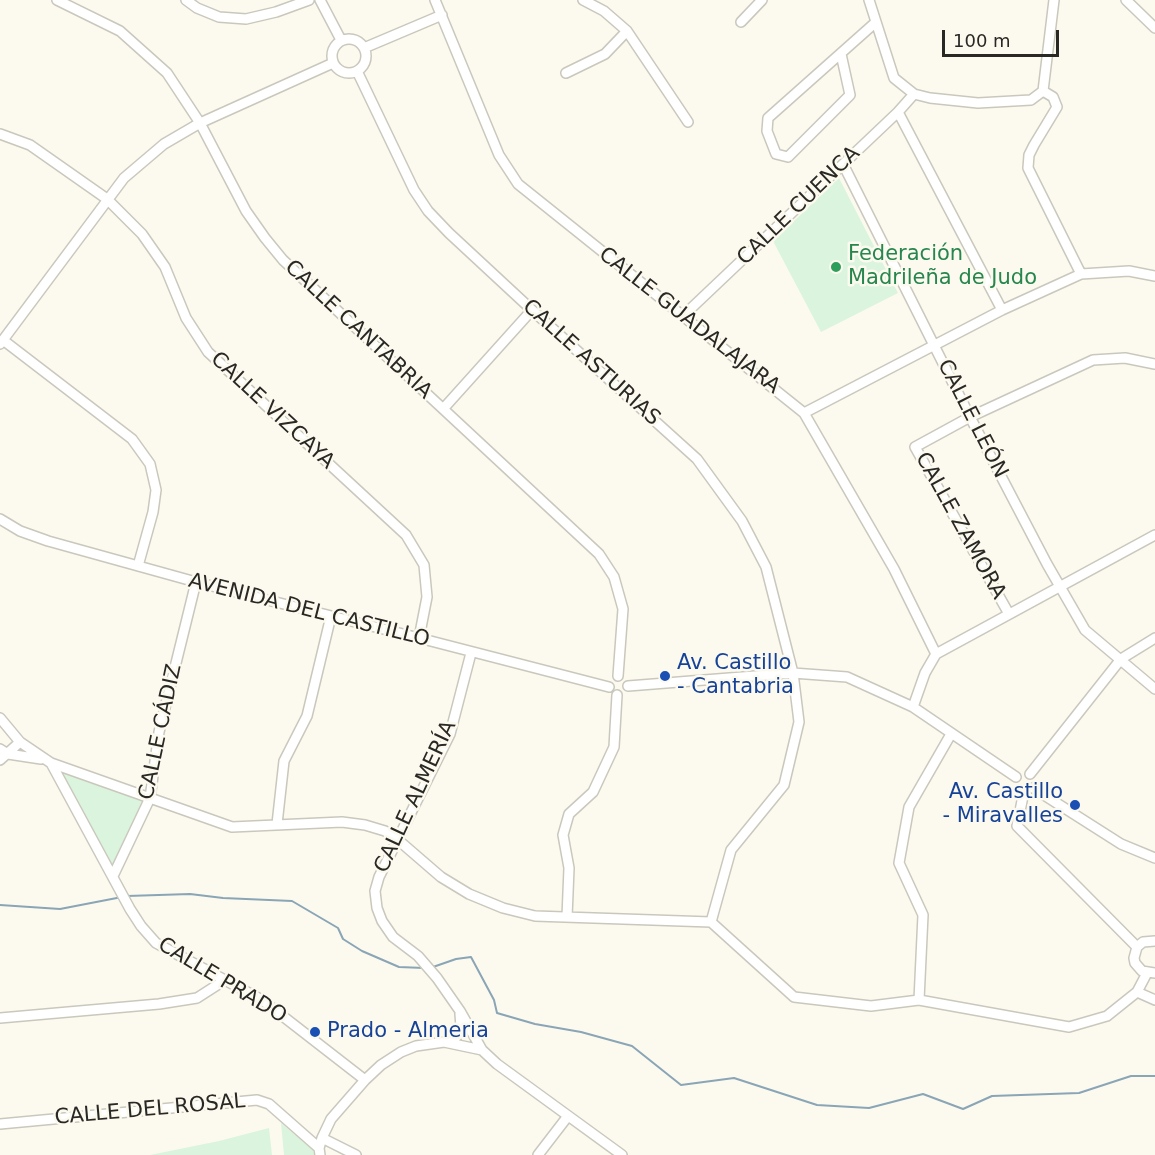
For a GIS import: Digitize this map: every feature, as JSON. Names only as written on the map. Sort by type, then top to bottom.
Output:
[{"type":"street","name":"CALLE CANTABRIA","points":[[57,0],[120,31],[167,73],[200,123],[236,195],[274,249],[294,271],[599,554],[614,577],[623,609],[618,676]]},
{"type":"street","points":[[186,0],[197,8],[219,17],[246,20],[309,0]]},
{"type":"street","points":[[320,0],[340,40]]},
{"type":"street","name":"CALLE GUADALAJARA","points":[[435,0],[499,155],[518,184],[804,412],[894,569],[936,654]]},
{"type":"street","points":[[583,0],[604,11],[627,31],[688,122]]},
{"type":"street","points":[[741,22],[762,0]]},
{"type":"street","points":[[869,0],[894,78],[915,94],[930,98],[978,103],[1031,100],[1043,91],[1054,0]]},
{"type":"street","points":[[1126,0],[1155,28]]},
{"type":"street","points":[[364,48],[442,15]]},
{"type":"street","points":[[841,54],[850,95],[788,157],[776,154],[767,131],[768,118],[876,22]]},
{"type":"street","points":[[566,73],[604,54],[627,31]]},
{"type":"street","points":[[350,38],[356,40],[364,48],[365,62],[357,70],[347,73],[341,71],[333,63],[333,49],[340,40],[350,38]]},
{"type":"street","points":[[138,566],[153,512],[156,490],[150,464],[132,439],[2,342],[124,178],[164,144],[200,123],[333,63]]},
{"type":"street","name":"CALLE ASTURIAS","points":[[357,70],[414,189],[428,211],[532,310],[697,459],[742,521],[766,567],[793,673],[799,722],[784,785],[731,850],[711,922]]},
{"type":"street","points":[[1043,91],[1053,97],[1057,106],[1029,155],[1028,168],[1081,274]]},
{"type":"street","name":"CALLE CUENCA","points":[[683,316],[915,94]]},
{"type":"street","points":[[898,112],[1002,310]]},
{"type":"street","name":"CALLE VIZCAYA","points":[[0,134],[30,145],[107,200],[142,234],[165,267],[186,318],[208,352],[406,535],[424,565],[427,597],[419,638]]},
{"type":"street","name":"CALLE LEÓN","points":[[843,164],[970,417],[1047,564],[1085,630],[1155,689]]},
{"type":"street","points":[[804,412],[1002,310],[1081,274],[1129,272],[1155,276]]},
{"type":"street","points":[[443,409],[532,310]]},
{"type":"street","name":"CALLE ZAMORA","points":[[1009,614],[915,447],[970,417],[1094,360],[1125,358],[1155,364]]},
{"type":"street","name":"AVENIDA DEL CASTILLO","points":[[0,519],[48,541],[138,566],[609,687]]},
{"type":"street","name":"CALLE ZAMORA","points":[[936,654],[1155,535]]},
{"type":"street","name":"CALLE CÁDIZ","points":[[113,876],[150,798],[159,732],[196,582]]},
{"type":"street","points":[[277,824],[284,761],[307,716],[331,616]]},
{"type":"street","points":[[1030,774],[1121,659],[1155,638]]},
{"type":"street","name":"CALLE ALMERÍA","points":[[471,653],[450,734],[378,877],[375,891],[377,908],[382,921],[393,937],[418,956],[437,978],[460,1011],[482,1050]]},
{"type":"street","points":[[913,707],[936,654]]},
{"type":"street","points":[[627,686],[793,673],[847,677],[913,707],[1016,777]]},
{"type":"street","points":[[618,676],[626,680],[627,686],[625,692],[617,695],[609,687],[611,679],[618,676]]},
{"type":"street","points":[[567,917],[568,868],[563,835],[568,814],[593,792],[614,747],[617,695]]},
{"type":"street","name":"CALLE PRADO","points":[[2,723],[20,742],[47,761],[130,909],[156,943],[262,1000],[365,1080]]},
{"type":"street","points":[[918,1000],[923,915],[899,863],[909,807],[951,734]]},
{"type":"street","points":[[3,754],[20,742]]},
{"type":"street","points":[[3,754],[47,761],[232,826],[342,822],[385,831],[398,839],[441,877],[469,894],[503,908],[535,916],[711,922],[794,997],[871,1006],[918,1000],[1069,1027],[1107,1016],[1137,992],[1151,973],[1142,971],[1135,963],[1137,947],[1143,942],[1155,941]]},
{"type":"street","points":[[1016,777],[1024,772],[1030,774],[1035,782],[1028,790],[1017,826],[1137,947]]},
{"type":"street","points":[[1016,777],[1016,786],[1028,790],[1121,843],[1155,858]]},
{"type":"street","points":[[0,1018],[159,1004],[197,998],[225,980]]},
{"type":"street","points":[[1137,992],[1155,1000]]},
{"type":"street","points":[[459,1040],[460,1011]]},
{"type":"street","points":[[320,1151],[322,1138],[331,1119],[381,1065],[400,1052],[416,1046],[459,1040],[473,1043],[472,1032],[466,1028],[459,1040]]},
{"type":"street","points":[[459,1040],[482,1050],[497,1064],[622,1155]]},
{"type":"street","name":"CALLE DEL ROSAL","points":[[0,1124],[257,1100],[269,1104],[320,1151]]},
{"type":"street","points":[[538,1155],[568,1116]]},
{"type":"street","points":[[322,1138],[356,1155]]},
{"type":"green space","name":"Federación Madrileña de Judo","points":[[839,178],[898,293],[821,332],[773,241]]},
{"type":"green space","points":[[51,763],[150,798],[113,876]]},
{"type":"green space","points":[[281,1123],[313,1150],[314,1155],[284,1155]]},
{"type":"green space","points":[[269,1128],[272,1155],[150,1155],[219,1141]]},
{"type":"waterway","points":[[127,896],[190,894],[292,901],[338,928],[343,939],[362,951],[399,967],[424,968]]},
{"type":"waterway","points":[[0,905],[60,909],[122,897]]},
{"type":"waterway","points":[[433,967],[456,959],[471,957],[494,1000],[497,1013],[632,1046],[681,1085],[734,1078],[817,1105],[869,1108],[923,1094],[963,1109],[992,1096],[1079,1093],[1131,1076],[1155,1076]]},
{"type":"place","name":"Federación Madrileña de Judo","points":[[836,267]]},
{"type":"place","name":"Av. Castillo - Cantabria","points":[[665,676]]},
{"type":"place","name":"Av. Castillo - Miravalles","points":[[1075,805]]},
{"type":"place","name":"Prado - Almeria","points":[[315,1032]]}]
